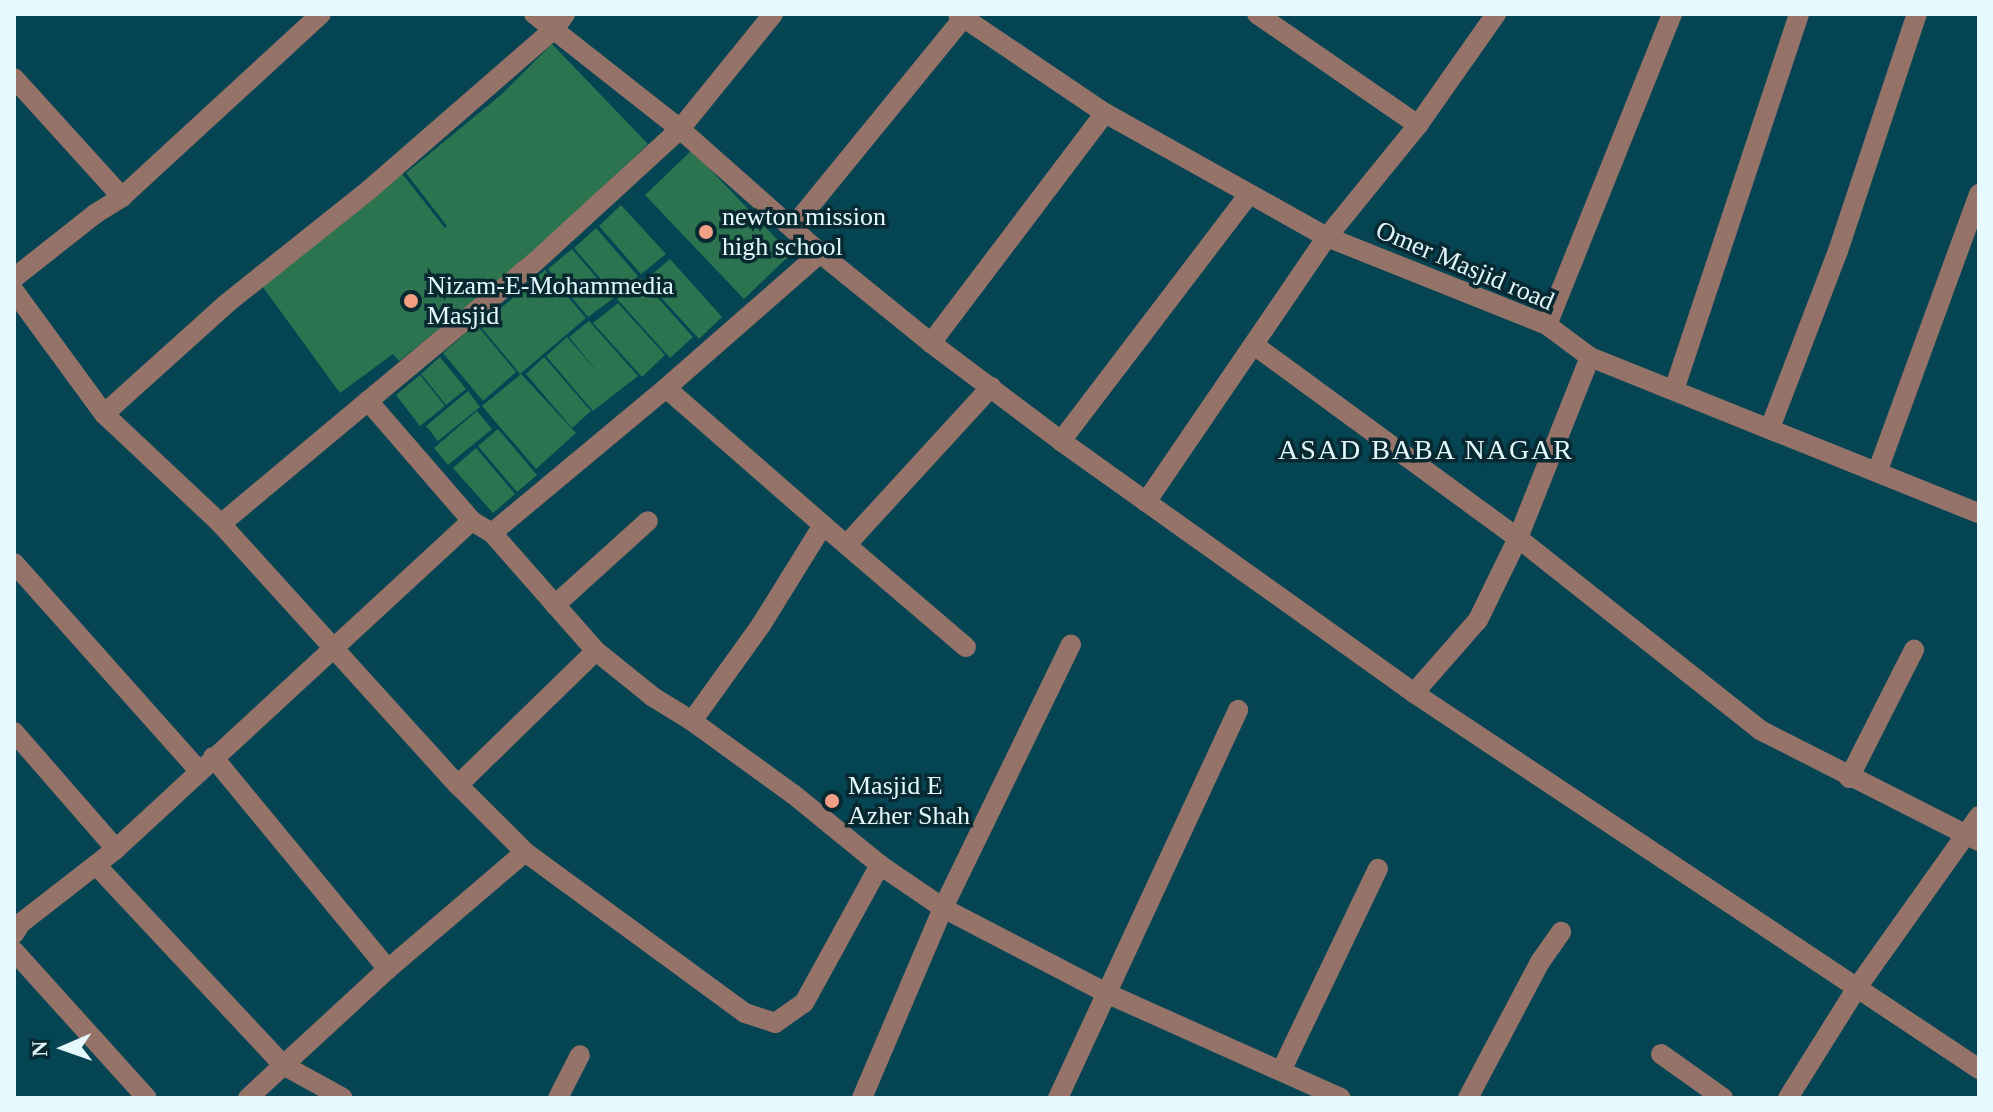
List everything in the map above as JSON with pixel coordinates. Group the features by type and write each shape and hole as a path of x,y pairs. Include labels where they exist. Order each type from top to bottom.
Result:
{"street":[{"path":"14,278 95,214 122,197 321,14"},
{"path":"534,14 560,21 820,253 931,343 1061,441 1414,693 1979,1069"},
{"path":"221,524 535,262 680,129 773,14"},
{"path":"1257,14 1418,125"},
{"path":"1146,502 1327,237 1418,125 1496,14"},
{"path":"1547,325 1672,14"},
{"path":"1674,390 1799,14"},
{"path":"1770,428 1838,251 1917,14"},
{"path":"792,228 960,16"},
{"name":"Omer Masjid road","path":"960,16 1105,113 1327,237 1547,325 1590,357 1979,513"},
{"path":"104,414 226,304 370,189 560,21"},
{"path":"14,78 122,197"},
{"path":"931,343 1105,113"},
{"path":"1061,441 1249,194"},
{"path":"1878,470 1979,194"},
{"path":"492,533 666,388 820,253"},
{"path":"14,291 104,414 221,524 458,785 525,852 745,1013 775,1023 804,1003 880,865"},
{"path":"1254,345 1518,538 1760,730 1849,778 1976,830 1856,989 1788,1098"},
{"path":"1414,693 1478,620 1518,538 1590,357"},
{"path":"848,543 991,387"},
{"path":"666,388 966,647"},
{"path":"368,401 472,521 492,533 596,651 653,697 692,721 793,794 880,865 943,908 1106,993 1282,1069 1341,1098"},
{"path":"16,924 116,849 472,521"},
{"path":"555,605 648,521"},
{"path":"692,721 761,625 823,525"},
{"path":"14,563 206,764 388,969"},
{"path":"862,1098 943,908 1071,644"},
{"path":"1849,778 1914,650"},
{"path":"458,785 596,651"},
{"path":"1058,1098 1238,710"},
{"path":"14,732 116,849"},
{"path":"248,1098 388,969 525,852"},
{"path":"96,865 283,1065 343,1098"},
{"path":"1282,1069 1378,869"},
{"path":"1468,1098 1540,962 1561,932"},
{"path":"14,951 147,1098"},
{"path":"1661,1054 1723,1098"},
{"path":"558,1098 580,1055"}],"building":[{"path":"552,44 648,144 539,247 471,304 399,361 393,354 340,393 260,283 400,171 445,228 447,226 406,173 502,94"},
{"path":"692,150 791,254 744,299 645,195"},
{"path":"621,205 666,254 641,274 599,226"},
{"path":"596,228 638,276 616,297 574,248"},
{"path":"572,249 614,298 588,317 548,269"},
{"path":"670,259 722,317 699,339 645,280"},
{"path":"545,270 586,318 520,374 480,326"},
{"path":"640,278 693,337 670,358 617,299"},
{"path":"618,303 665,355 642,377 593,323"},
{"path":"589,321 638,376 593,411 546,356 567,337 599,374 569,337"},
{"path":"476,324 516,372 483,401 443,353"},
{"path":"440,357 466,389 446,405 421,374"},
{"path":"544,357 591,411 572,428 526,374"},
{"path":"521,374 576,433 536,469 482,406"},
{"path":"420,375 445,406 420,426 396,395"},
{"path":"468,391 480,407 438,441 426,426"},
{"path":"477,411 492,429 448,465 434,448"},
{"path":"498,429 537,475 517,492 478,446"},
{"path":"476,448 515,494 493,513 453,468"}],"place":[{"name":"newton mission high school","path":"706,232"},
{"name":"Nizam-E-Mohammedia Masjid","path":"411,301"},
{"name":"Masjid E Azher Shah","path":"832,801"}],"district":[{"name":"ASAD BABA NAGAR","path":"1426,450"}]}
